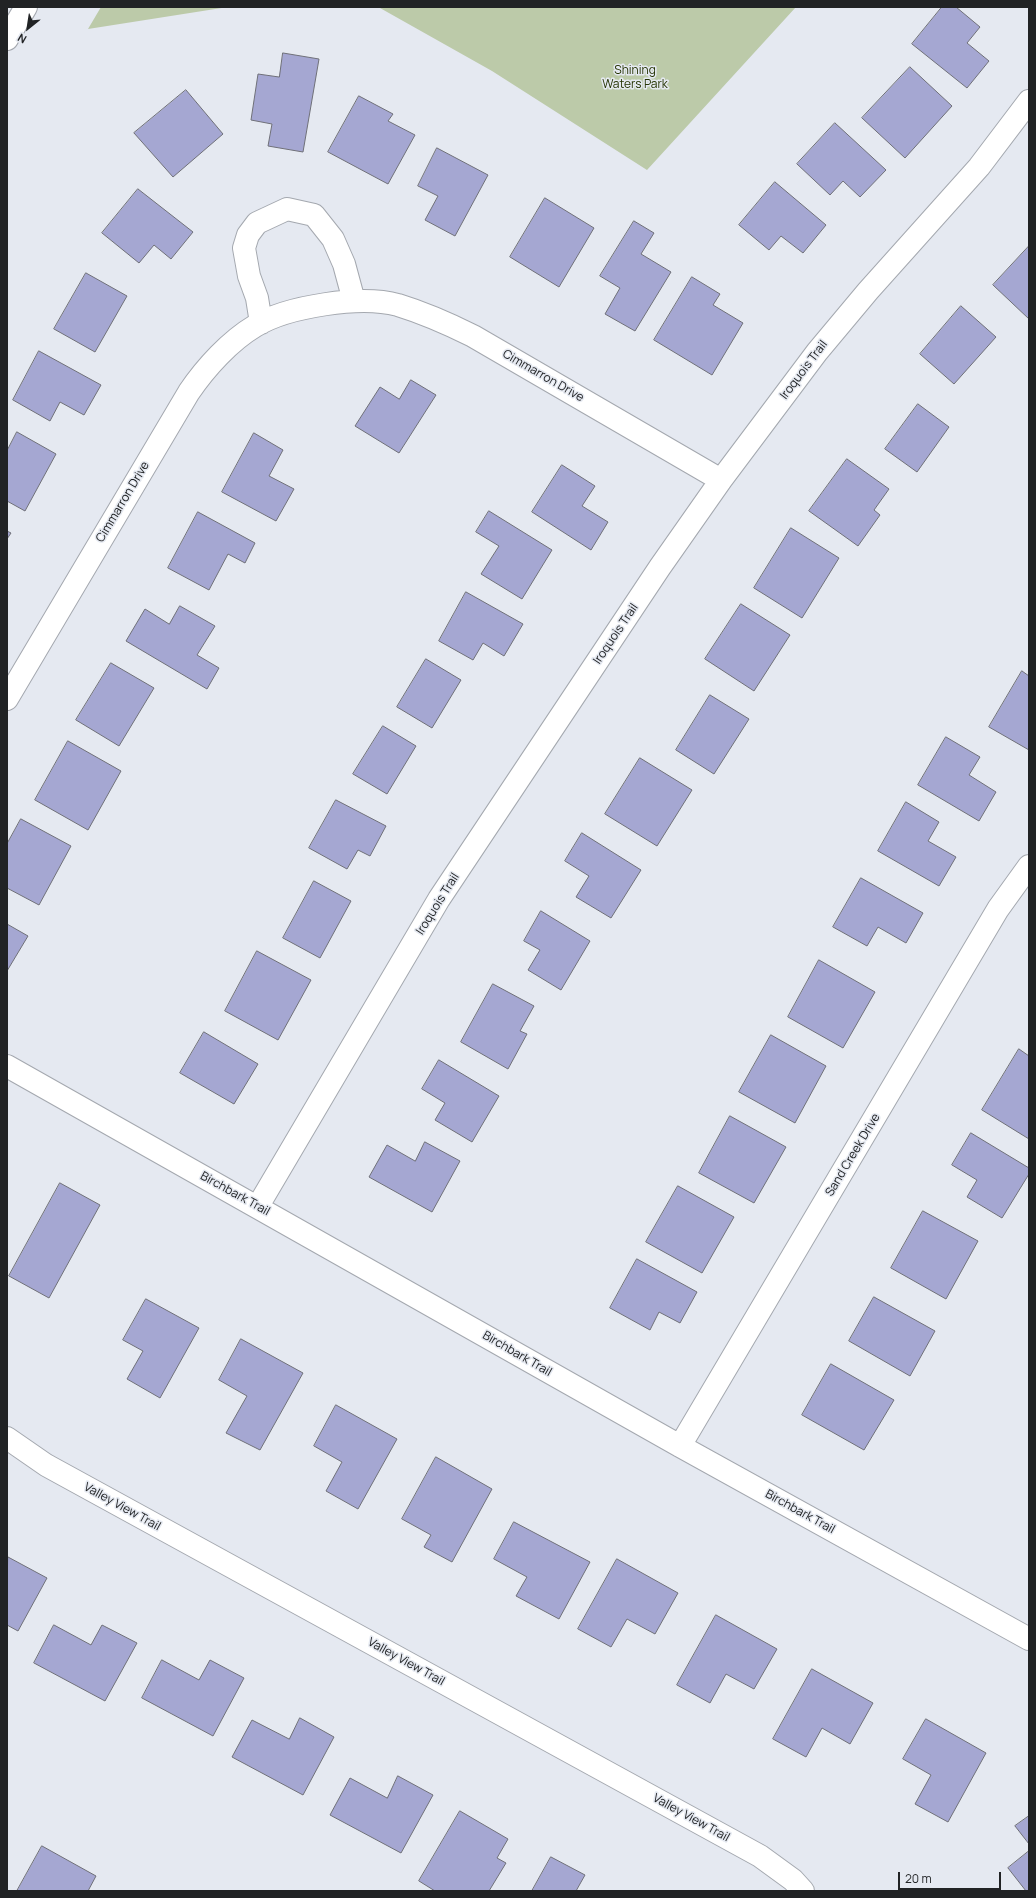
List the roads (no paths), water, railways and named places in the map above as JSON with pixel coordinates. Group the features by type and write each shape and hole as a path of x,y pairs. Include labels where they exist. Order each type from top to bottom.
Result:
{"street":[{"path":"7,39 26,7"},
{"name":"Iroquois Trail","path":"258,1206 439,900 660,567 721,480 817,352 868,291 979,167 1029,100"},
{"path":"261,323 257,298 249,276 244,248 248,235 257,223 287,209 314,215 333,239 344,264 354,301"},
{"name":"Cimmarron Drive","path":"7,699 189,392 200,376 234,342 261,323 306,307 354,301 396,305 439,319 474,336 721,480"},
{"name":"Sand Creek Drive","path":"680,1446 998,909 1029,866"},
{"name":"Birchbark Trail","path":"10,1075 258,1206 680,1446 1029,1638"},
{"name":"Valley View Trail","path":"7,1438 46,1465 760,1856 793,1880 803,1891"}],"park label":[{"name":"Shining Waters Park","path":"635,78"}]}
